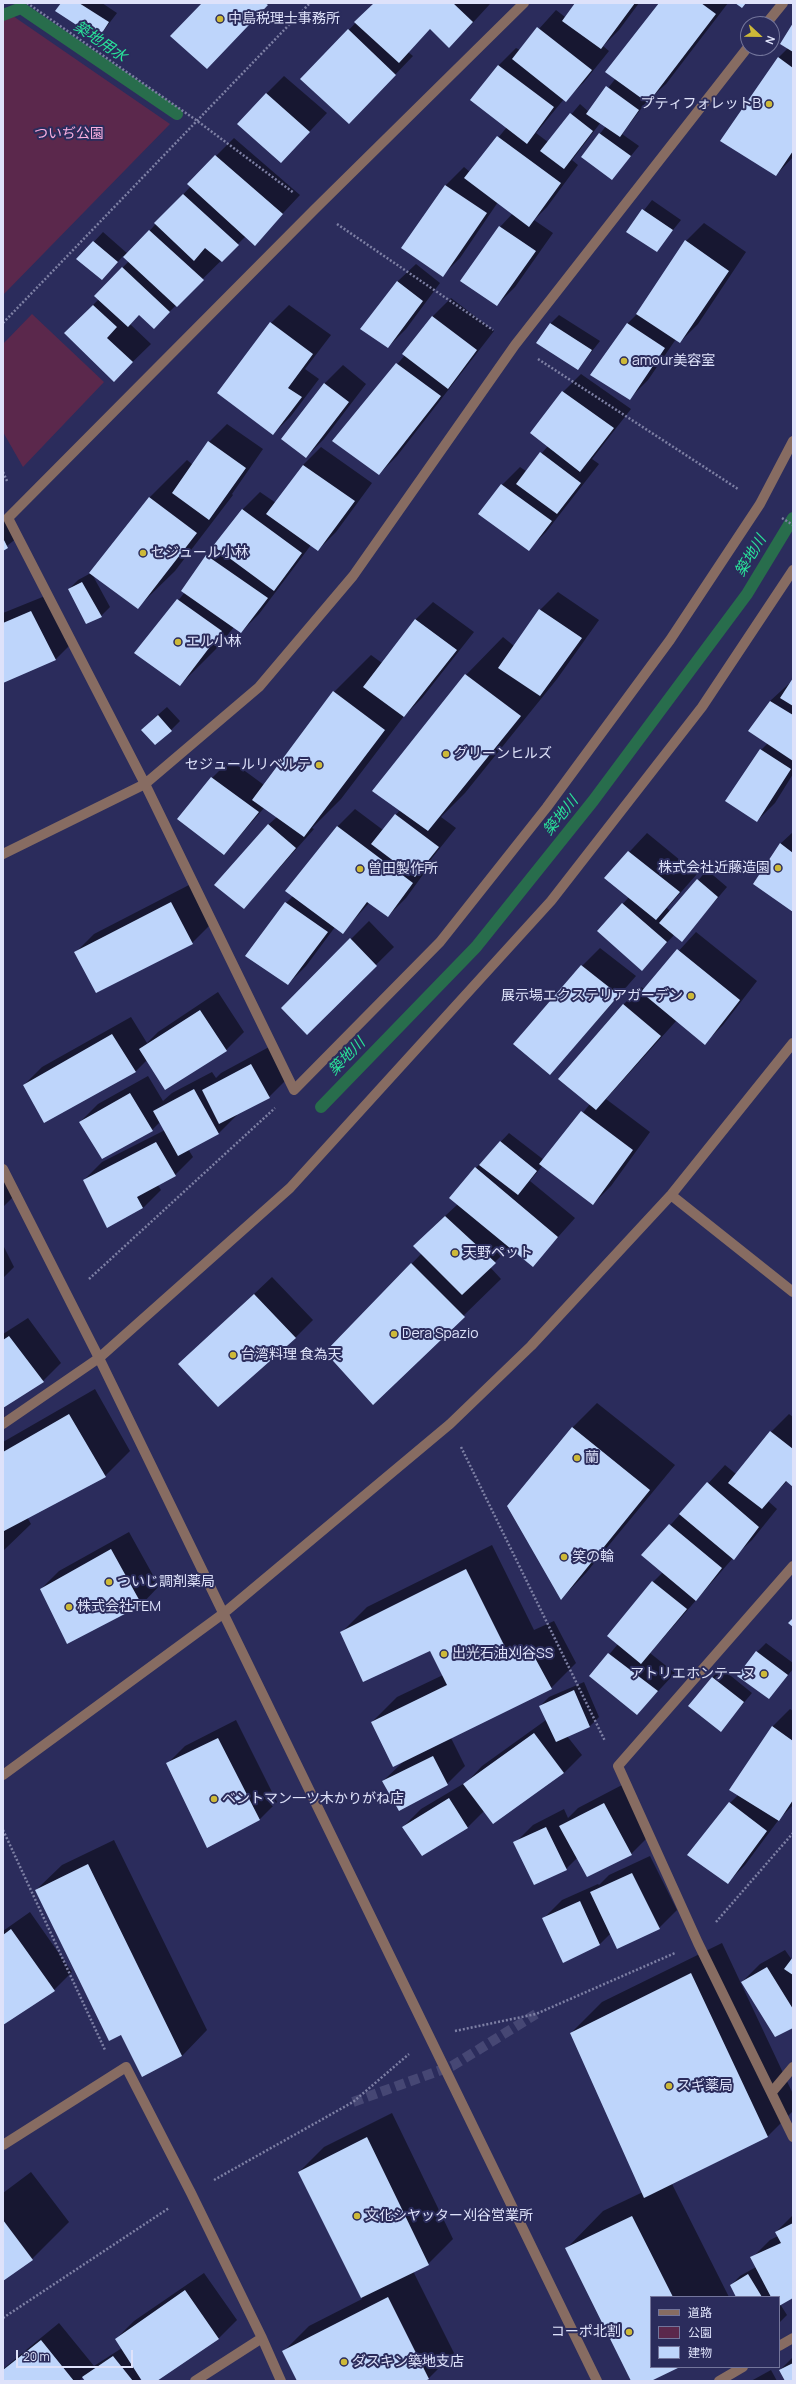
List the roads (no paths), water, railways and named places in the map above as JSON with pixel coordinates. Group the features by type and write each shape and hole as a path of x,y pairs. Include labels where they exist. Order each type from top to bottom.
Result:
{"street":[{"path":"524,3 315,209 8,518 145,784 294,1090 440,942 547,807 670,640 760,504 793,441"},
{"path":"772,16 783,3"},
{"path":"3,854 145,784 259,688 353,576 515,345 742,56"},
{"path":"3,1424 99,1358 290,1188 551,902 702,707 793,570"},
{"path":"3,1775 224,1614 450,1424 531,1346 671,1194 793,1043"},
{"path":"3,1169 99,1358 597,2381"},
{"path":"671,1194 793,1292"},
{"path":"793,1566 618,1766 698,1943 793,2137"},
{"path":"3,2145 126,2067 191,2193 262,2338 281,2381"},
{"path":"772,2092 793,2067"},
{"path":"195,2381 262,2338"},
{"path":"780,2345 793,2338"},
{"path":"719,2381 741,2368"}],"waterway":[{"name":"築地用水","path":"3,15 21,8 177,114"},
{"name":"築地川","path":"321,1107 476,947 593,801 747,594 793,518"}],"tunnel":[{"path":"353,2102 452,2066 536,2014"}],"place":[{"name":"中島税理士事務所","path":"220,19"},
{"name":"プティフォレットB","path":"769,104"},
{"name":"amour美容室","path":"624,361"},
{"name":"セジュール小林","path":"143,553"},
{"name":"エル小林","path":"178,642"},
{"name":"グリーンヒルズ","path":"446,754"},
{"name":"セジュールリベルテ","path":"319,765"},
{"name":"株式会社近藤造園","path":"778,868"},
{"name":"曽田製作所","path":"360,869"},
{"name":"展示場エクステリアガーデン","path":"691,996"},
{"name":"天野ペット","path":"455,1253"},
{"name":"Dera Spazio","path":"394,1334"},
{"name":"台湾料理 食為天","path":"233,1355"},
{"name":"蘭","path":"577,1458"},
{"name":"笑の輪","path":"564,1557"},
{"name":"ついじ調剤薬局","path":"109,1582"},
{"name":"株式会社TEM","path":"69,1607"},
{"name":"出光石油刈谷SS","path":"444,1654"},
{"name":"アトリエホンテーヌ","path":"764,1674"},
{"name":"ベントマン一ツ木かりがね店","path":"214,1799"},
{"name":"スギ薬局","path":"669,2086"},
{"name":"文化シヤッター刈谷営業所","path":"357,2216"},
{"name":"コーポ北割","path":"629,2332"},
{"name":"ダスキン築地支店","path":"344,2362"}],"park label":[{"name":"ついぢ公園","path":"69,134"}]}
